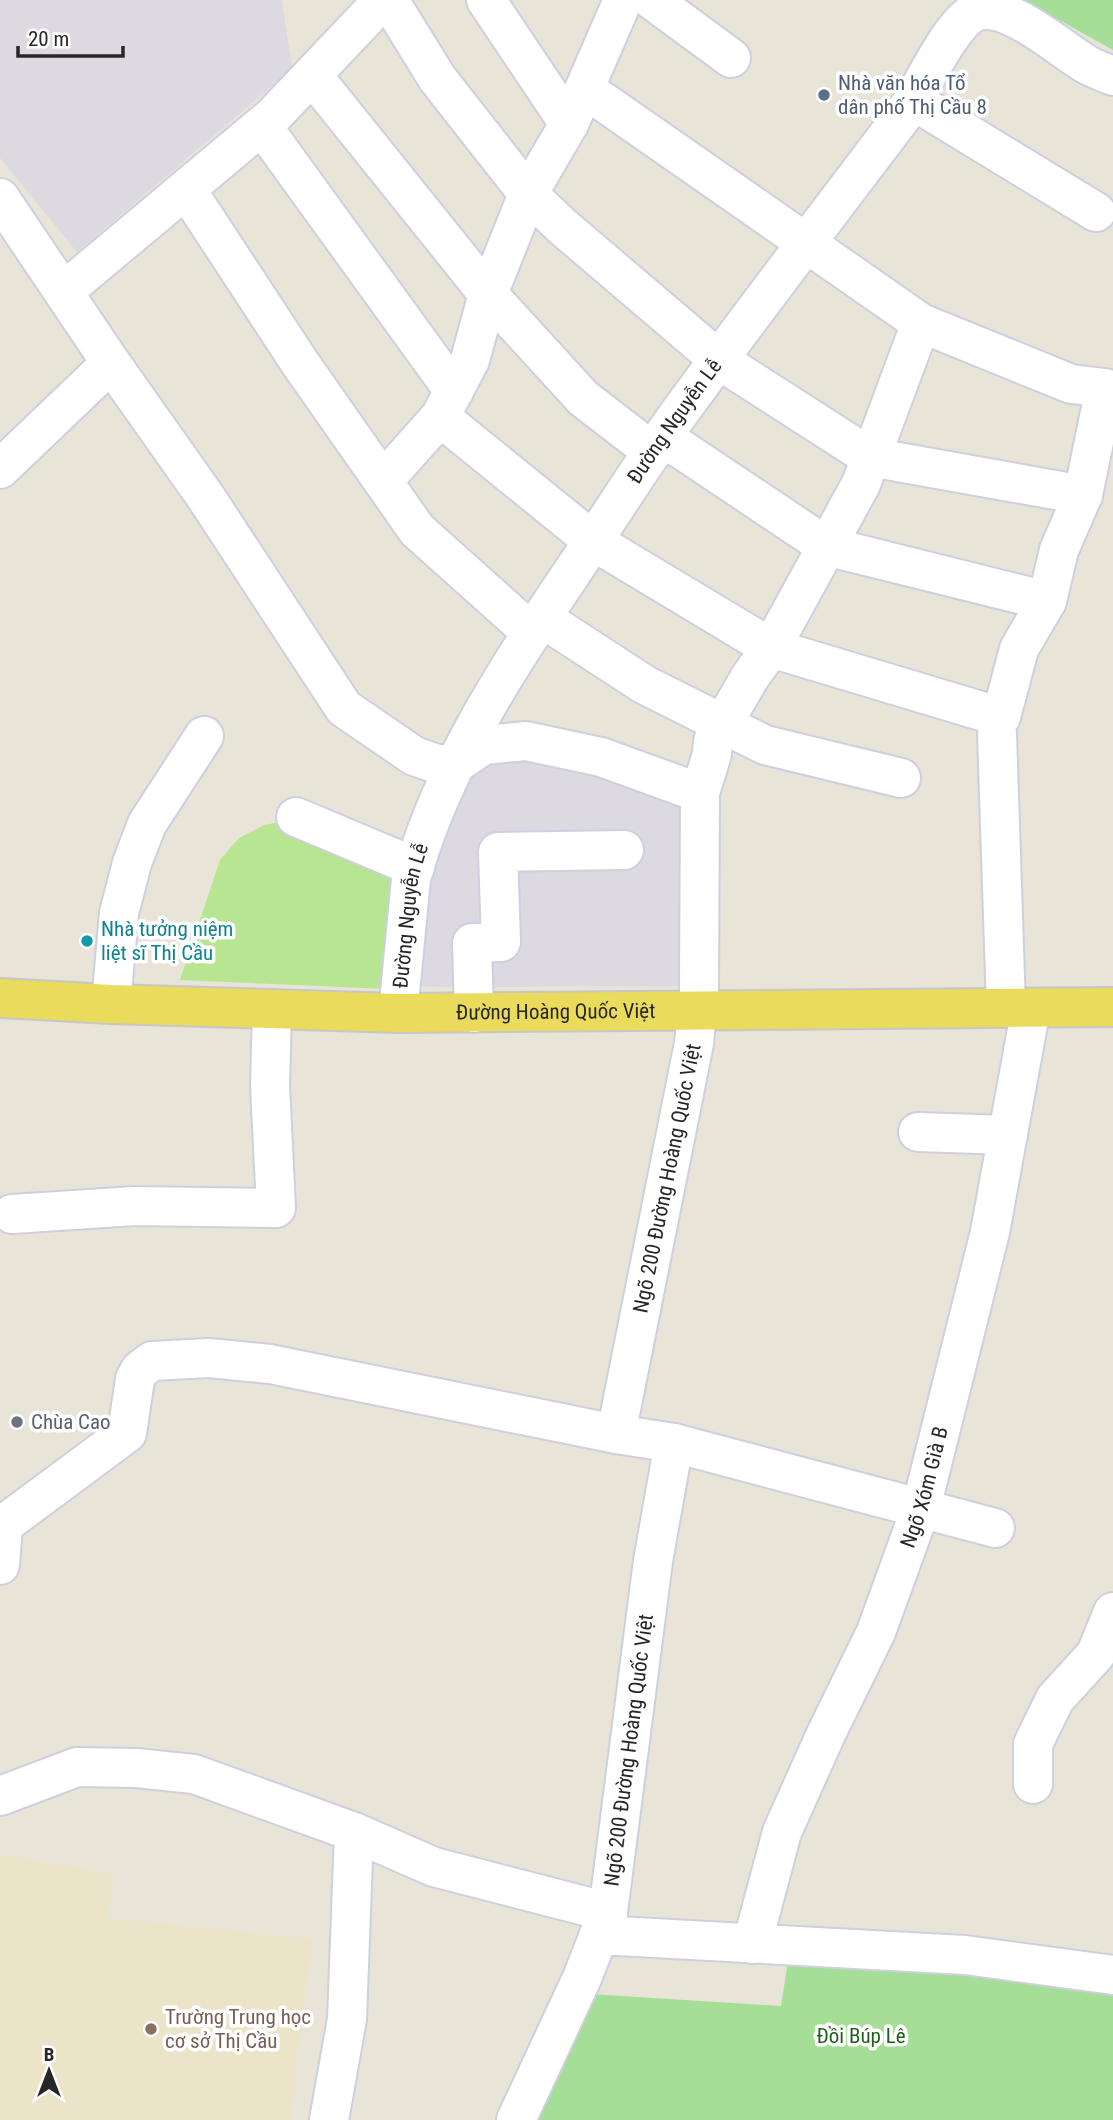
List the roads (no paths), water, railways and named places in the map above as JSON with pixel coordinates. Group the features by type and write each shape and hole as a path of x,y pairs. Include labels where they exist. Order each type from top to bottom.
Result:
{"main road":[{"name":"Đường Hoàng Quốc Việt","path":"0,998 398,1013 1113,1007"}],"street":[{"path":"64,291 262,126 383,0"},
{"path":"389,0 437,78 528,194 719,360 870,457 1083,495"},
{"path":"486,0 569,124"},
{"path":"383,481 447,404 470,360 488,293 528,194 569,124 623,0"},
{"path":"652,0 732,58"},
{"name":"Đường Nguyễn Lễ","path":"398,1013 408,898 415,867 454,764 537,625 658,444 914,101 956,27 972,13 984,9 1010,15 1086,64 1113,76"},
{"path":"312,75 488,293 583,398 826,546 1046,601"},
{"path":"262,126 447,404 593,541 771,648 1001,717 1019,649 1046,601 1059,550 1083,495 1105,388 1070,384 921,323 585,89"},
{"path":"914,101 1096,212"},
{"path":"186,189 300,363 417,530 537,625 645,685 765,745 901,778"},
{"path":"0,198 205,496 344,708 414,756 437,764 454,764 484,745 526,741 601,757 700,793"},
{"name":"Ngõ 200 Đường Hoàng Quốc Việt","path":"616,1434 694,1043 697,1012 700,793 712,754 713,741 750,677 771,648 861,484 921,323"},
{"path":"0,469 111,363"},
{"name":"Ngõ Xóm Già B","path":"752,1944 782,1832 876,1632 921,1508 987,1243 1008,1135 1018,1008 997,734"},
{"path":"111,1004 119,913 132,863 146,824 204,736"},
{"path":"296,817 415,867"},
{"path":"474,1013 472,943 501,942 498,852 624,850"},
{"path":"12,1214 135,1206 276,1208 270,1086 272,1010"},
{"path":"918,1132 1008,1135"},
{"path":"0,1565 3,1525 127,1433 135,1379 140,1370 152,1361 209,1359 270,1364 616,1434 674,1443 995,1528"},
{"name":"Ngõ 200 Đường Hoàng Quốc Việt","path":"0,1796 77,1767 136,1768 194,1774 354,1832 434,1867 604,1923 653,1561 674,1443"},
{"path":"1033,1784 1033,1744 1055,1699 1096,1654 1113,1612"},
{"path":"329,2120 347,2019 354,1832"},
{"path":"516,2120 582,1978 604,1923 752,1944 965,1955 1113,1975"}],"place":[{"name":"Nhà văn hóa Tổ dân phố Thị Cầu 8","path":"824,95"},
{"name":"Nhà tưởng niệm liệt sĩ Thị Cầu","path":"87,941"},
{"name":"Chùa Cao","path":"17,1422"},
{"name":"Trường Trung học cơ sở Thị Cầu","path":"151,2029"}],"park label":[{"name":"Đồi Búp Lê","path":"861,2036"}]}
